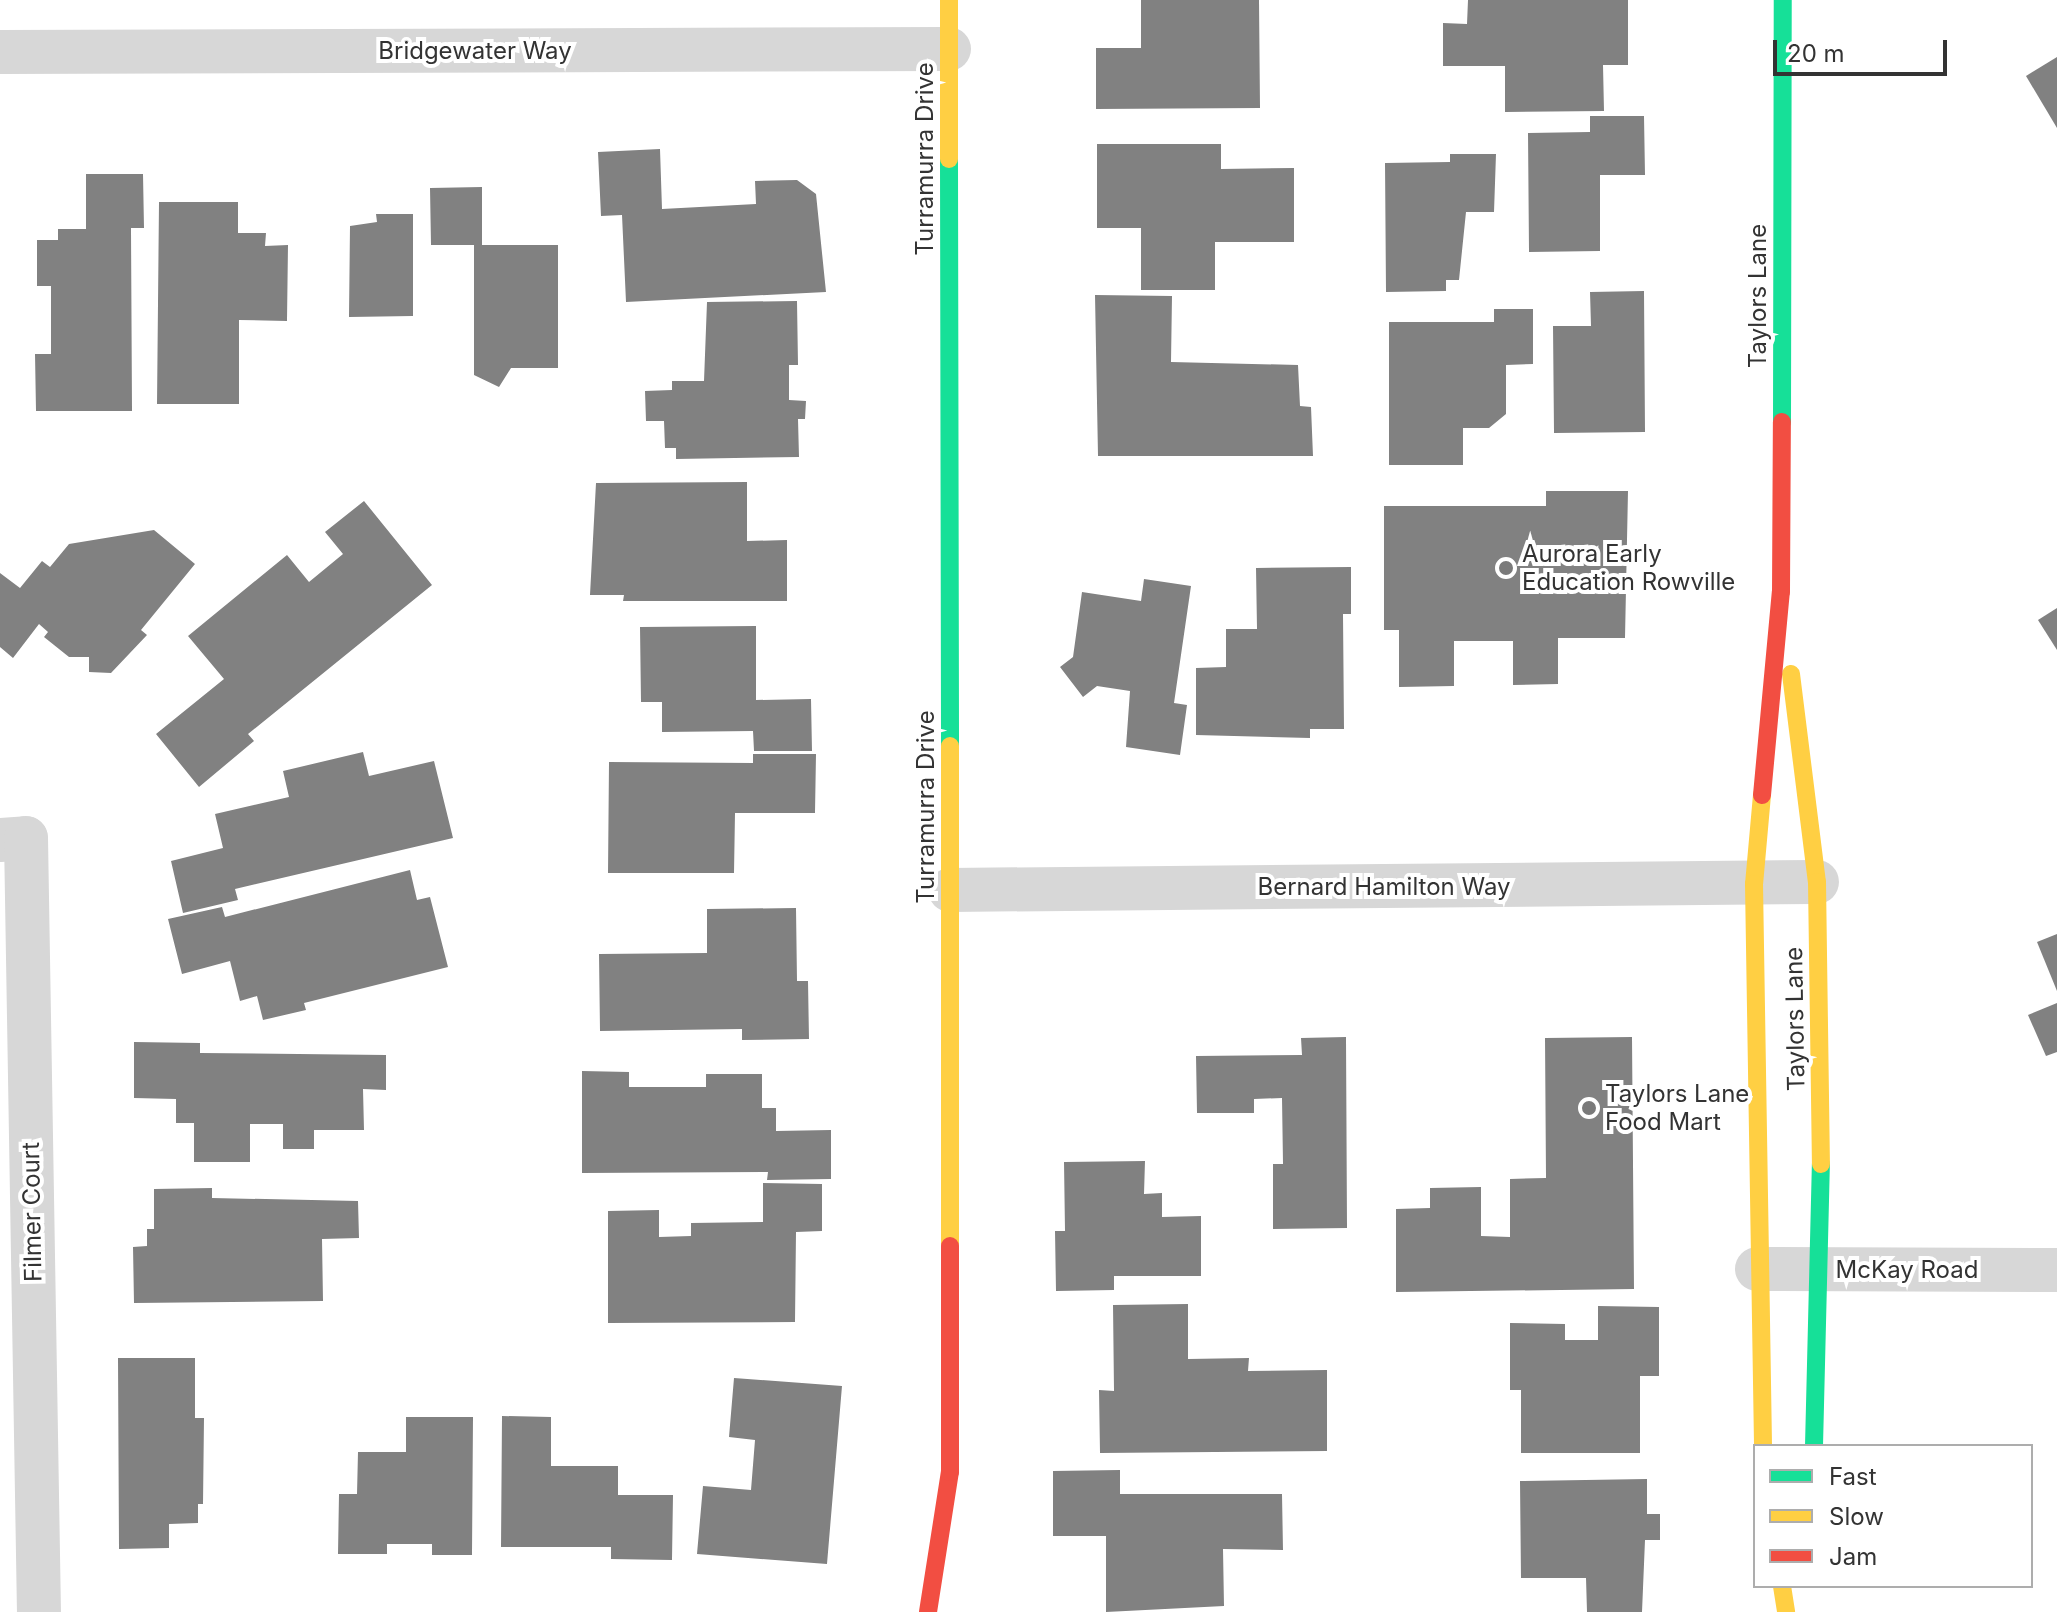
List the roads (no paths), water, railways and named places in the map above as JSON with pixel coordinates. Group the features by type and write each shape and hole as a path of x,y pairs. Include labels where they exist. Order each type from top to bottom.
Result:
{"main road":[{"name":"Turramurra Drive","path":"928,1612 950,1472 949,0"},
{"name":"Taylors Lane","path":"1763,1444 1757,1269 1754,884 1781,592 1783,0"},
{"name":"Taylors Lane","path":"1781,592 1817,882 1823,1270 1814,1444"},
{"path":"1782,1588 1786,1612"},
{"path":"1793,1612 1796,1588"}],"street":[{"name":"Bridgewater Way","path":"0,52 949,49"},
{"name":"Filmer Court","path":"0,840 26,838 39,1612"},
{"name":"Bernard Hamilton Way","path":"950,890 1817,882"},
{"name":"McKay Road","path":"1757,1269 2057,1270"}],"place":[{"name":"Aurora Early Education Rowville","path":"1506,568"},
{"name":"Taylors Lane Food Mart","path":"1589,1108"}]}
